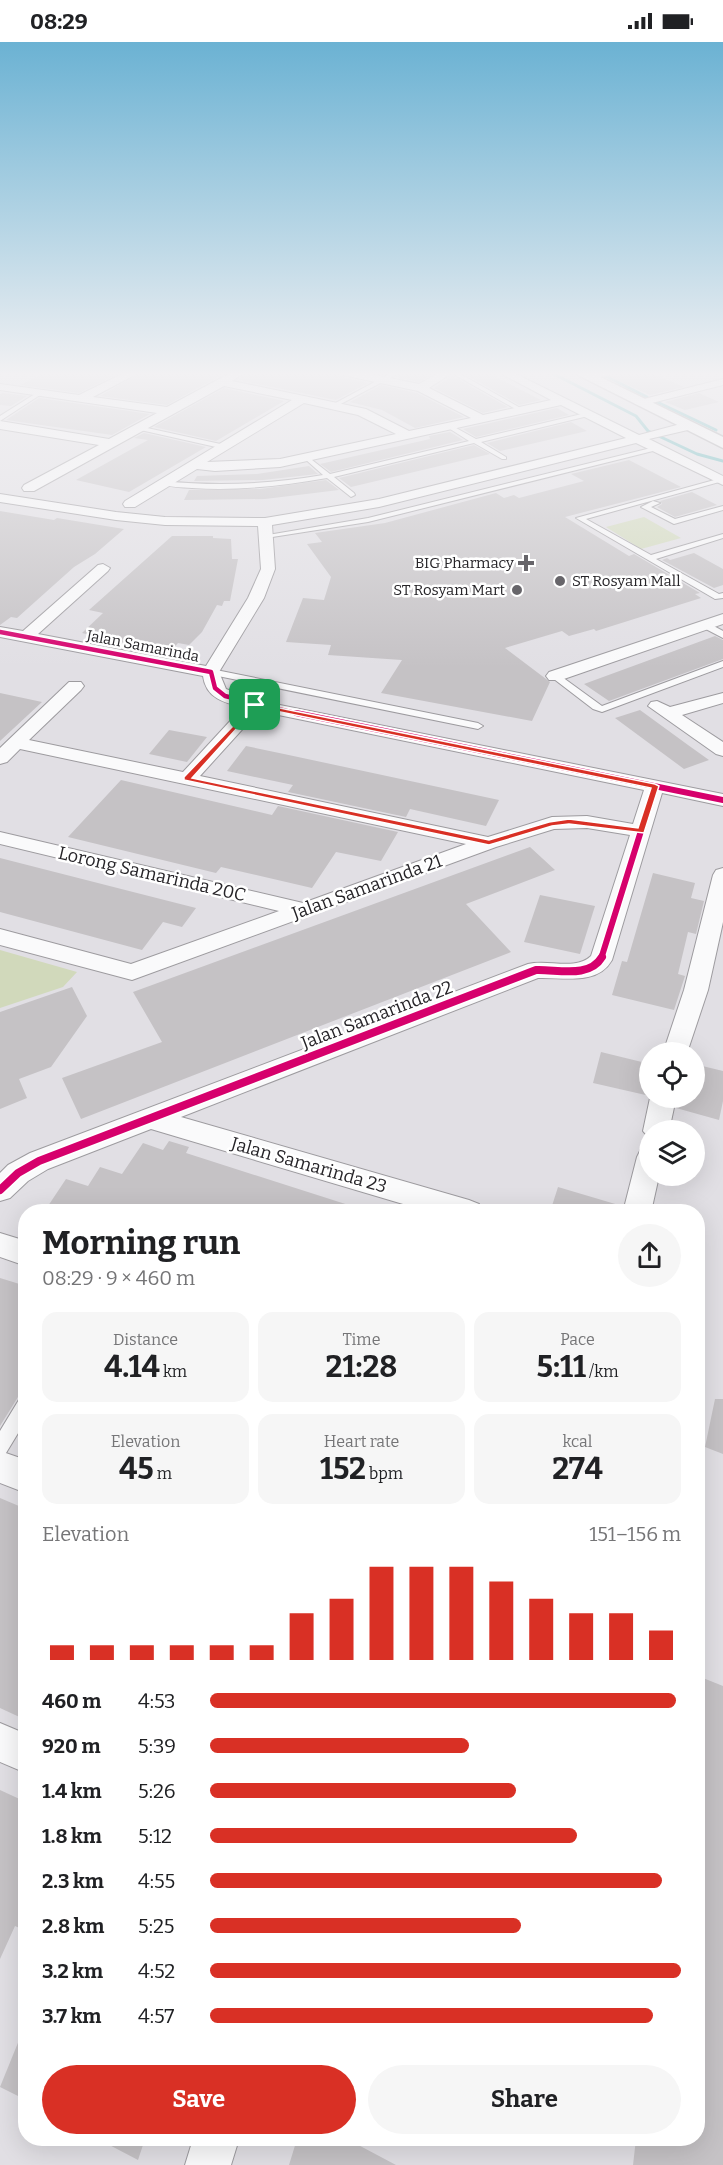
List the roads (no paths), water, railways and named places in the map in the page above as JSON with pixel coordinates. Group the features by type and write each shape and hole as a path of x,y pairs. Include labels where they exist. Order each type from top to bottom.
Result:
{"street":[{"path":"51,491 24,487 58,470"},
{"path":"130,504 186,470"},
{"path":"395,485 455,470"},
{"path":"0,498 116,516 266,529 511,470"},
{"path":"700,470 722,481"},
{"path":"108,501 180,509 241,510 292,507 373,490"},
{"path":"211,672 256,598 268,569 266,529"},
{"path":"26,637 103,568"},
{"path":"555,676 723,619"},
{"name":"Jalan Samarinda","path":"0,632 211,672 211,684 217,693 255,705 723,800"},
{"path":"0,758 75,686"},
{"path":"723,698 662,709 723,750"},
{"path":"187,779 255,705"},
{"path":"16,743 489,843"},
{"name":"Jalan Samarinda 22","path":"0,1190 18,1173 39,1161 536,970 582,971 596,966 601,960 655,786"},
{"name":"Jalan Samarinda 21","path":"0,937 132,972 489,843 552,824 569,821 641,831"},
{"name":"Lorong Samarinda 20C","path":"0,838 304,910"},
{"path":"679,1042 696,990 723,875"},
{"name":"Jalan Samarinda 23","path":"149,1118 414,1204"},
{"path":"639,1204 643,1186"},
{"path":"0,1245 18,1251"},
{"path":"0,1467 18,1474"},
{"path":"0,1742 18,1750"},
{"path":"208,2165 214,2146"}],"lane":[{"path":"321,470 351,495"},
{"path":"164,483 198,488 235,488 328,476 354,470"},
{"path":"266,529 368,520 567,470"},
{"path":"722,481 645,507 674,522 723,508"},
{"path":"697,489 580,518 718,597 723,595"},
{"path":"669,528 723,513"},
{"path":"650,558 723,536"},
{"path":"705,625 723,635"},
{"path":"555,676 596,707 602,709 723,664"},
{"path":"211,672 478,726"},
{"path":"0,1447 18,1417"}],"place":[{"name":"BIG Pharmacy","path":"526,563"},
{"name":"ST Rosyam Mall","path":"560,581"},
{"name":"ST Rosyam Mart","path":"517,590"}]}
